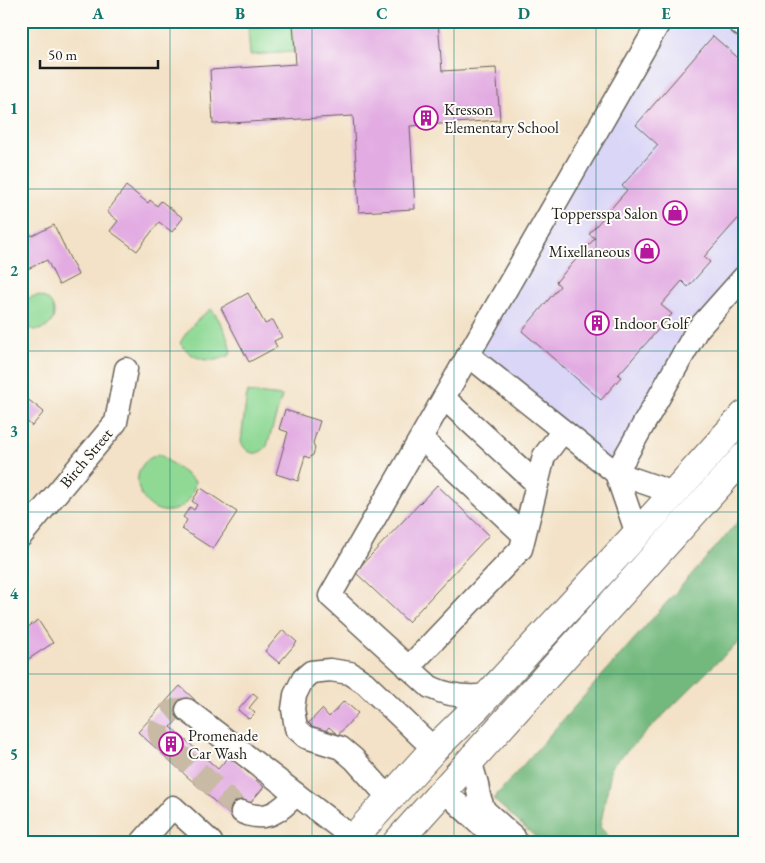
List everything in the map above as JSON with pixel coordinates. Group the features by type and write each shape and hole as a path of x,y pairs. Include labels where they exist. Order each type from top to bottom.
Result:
{"highway":[{"path":"352,840 434,749 482,701 637,534 744,415"},
{"path":"397,842 744,457"},
{"path":"443,790 440,772 444,763 474,728 482,701"}],"street":[{"path":"482,701 451,695 430,688 330,596 660,21"},
{"path":"737,21 744,27"},
{"path":"637,534 616,473 698,330 744,278"},
{"path":"468,355 616,473 674,493"},
{"name":"Birch Street","path":"21,536 116,422 126,369"},
{"path":"444,398 537,484"},
{"path":"408,668 521,548 544,456 563,431"},
{"path":"421,438 524,535"},
{"path":"389,798 354,759 341,748 306,737 296,728 293,709 295,695 303,679 311,672 330,670 350,674 365,682 434,749"},
{"path":"187,710 352,840"},
{"path":"470,760 484,810 514,837 516,842"},
{"path":"443,790 500,842"},
{"path":"242,812 257,816 273,814 284,807 296,794"},
{"path":"142,842 173,807 205,840"}],"shaded area":[{"path":"660,21 737,21 744,27 744,277 616,473 468,355"}],"green space":[{"path":"292,25 294,52 250,55 248,28"},
{"path":"37,296 49,301 54,313 49,325 37,330 25,325 20,313 25,301"},
{"path":"211,309 224,330 231,354 217,360 196,357 190,354 180,343 194,324"},
{"path":"247,392 282,396 267,446 264,450 256,453 246,450 241,442"},
{"path":"159,454 195,481 189,500 184,505 171,511 159,510 149,504 142,495 138,484 139,472 146,462"},
{"path":"744,515 744,638 718,661 612,766 600,827 614,842 541,842 493,799"}],"building":[{"name":"Kresson Elementary School","path":"336,21 438,21 442,71 496,68 500,120 410,126 415,209 359,212 353,116 213,124 210,70 296,64 293,24"},
{"path":"713,36 744,63 744,212 704,257 710,262 688,287 682,281 661,305 672,314 618,375 621,377 601,400 522,331 560,286 556,282 595,238 589,234 627,190 622,186 658,145 636,125"},
{"path":"126,186 148,203 150,200 157,206 161,201 183,218 172,232 159,222 137,251 110,231 118,221 107,212"},
{"path":"54,225 78,275 59,285 47,260 21,272 21,230 24,228 28,230 32,236"},
{"path":"248,293 265,324 273,320 282,337 274,341 277,347 249,362 221,308"},
{"path":"21,394 44,412 32,426 25,420 21,425"},
{"path":"285,410 320,421 313,443 315,448 313,455 309,458 305,456 298,481 276,474 288,432 279,429"},
{"path":"437,485 489,535 408,622 355,572"},
{"path":"201,488 237,512 213,549 182,529 187,520 183,517 190,507 194,510 197,505 192,501"},
{"path":"38,620 53,643 21,664 21,632"},
{"path":"283,630 297,642 279,663 265,651"},
{"name":"Promenade Car Wash","path":"180,686 195,700 171,727 218,769 229,756 264,787 235,820 138,732"},
{"path":"253,693 258,697 249,708 255,713 249,719 238,710"},
{"path":"344,701 358,713 338,735 329,727 319,738 306,726 322,709 329,717"}],"tunnel":[{"path":"187,710 175,710 165,716 159,726 161,738 242,812"}],"place":[{"name":"Kresson Elementary School","path":"426,118"},
{"name":"Toppersspa Salon","path":"675,213"},
{"name":"Mixellaneous","path":"647,251"},
{"name":"Indoor Golf","path":"597,323"},
{"name":"Promenade Car Wash","path":"171,744"}]}
